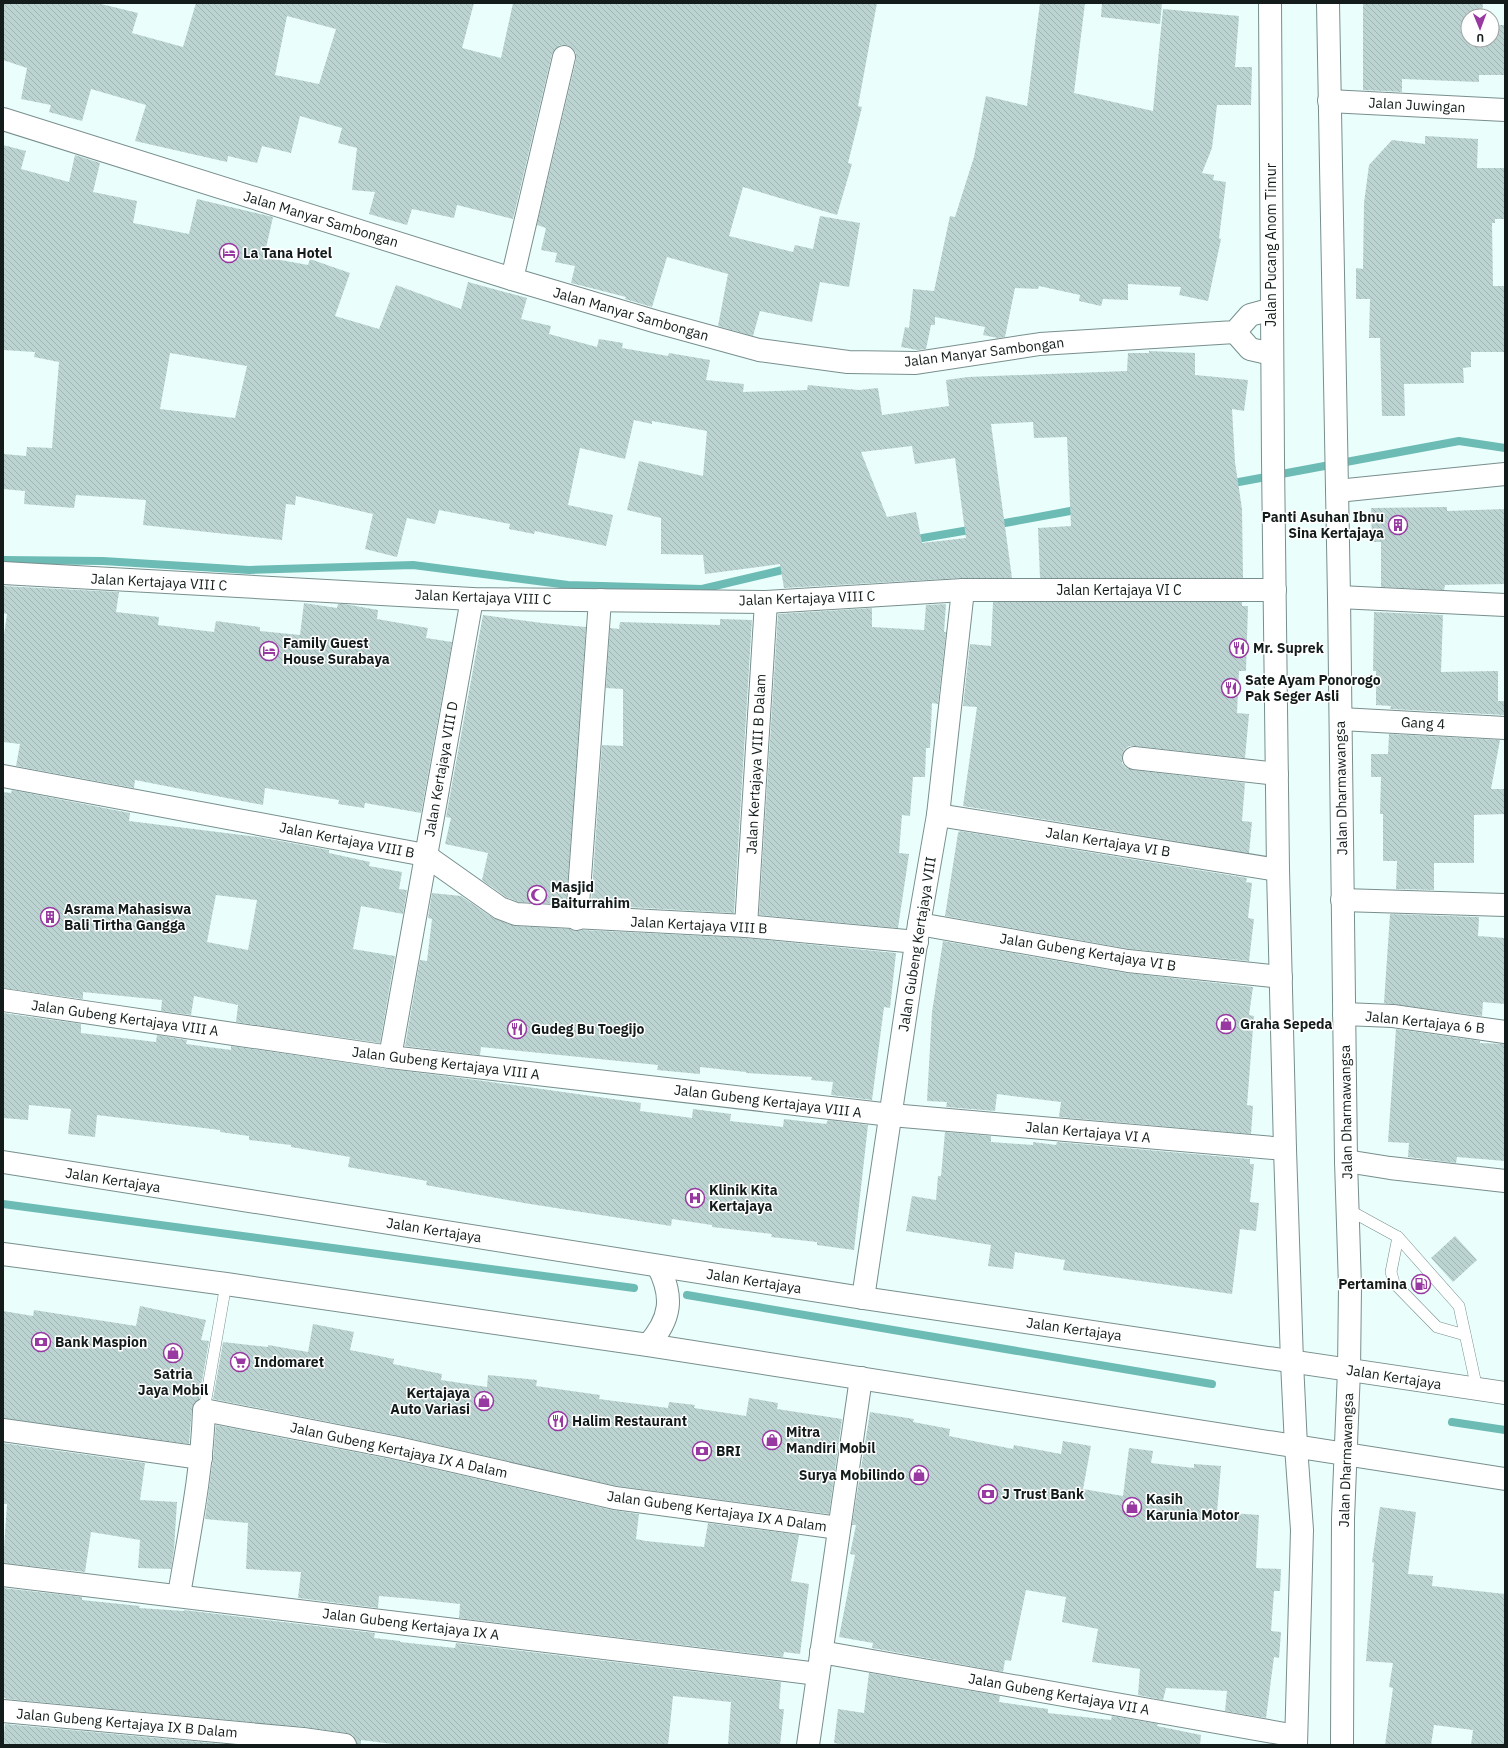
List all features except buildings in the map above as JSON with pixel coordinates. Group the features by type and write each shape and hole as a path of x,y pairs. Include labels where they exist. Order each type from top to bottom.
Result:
{"street":[{"name":"Jalan Pucang Anom Timur","path":"1270,3 1275,590"},
{"path":"1328,3 1328,101 1337,485 1505,474"},
{"path":"512,279 564,57"},
{"name":"Jalan Juwingan","path":"1328,101 1505,110"},
{"name":"Jalan Manyar Sambongan","path":"3,119 512,279 657,322 759,350 848,362 916,363 1040,344 1235,332"},
{"path":"1272,309 1250,315 1235,332 1250,349 1272,354"},
{"name":"Jalan Dharmawangsa","path":"1337,485 1346,1161 1350,1287 1349,1370 1345,1455 1342,1745"},
{"name":"Jalan Kertajaya VIII C","path":"3,573 472,599 766,602 963,590"},
{"name":"Jalan Kertajaya VI C","path":"963,590 1275,590"},
{"name":"Jalan Gubeng Kertajaya VIII","path":"863,1298 918,933 938,815 963,590"},
{"path":"1275,590 1278,870 1285,1149 1292,1362 1302,1530 1296,1740"},
{"path":"1339,597 1505,605"},
{"name":"Jalan Kertajaya VIII D","path":"390,1057 472,599"},
{"path":"577,919 600,600"},
{"name":"Jalan Kertajaya VIII B Dalam","path":"746,926 766,602"},
{"name":"Gang 4","path":"1341,719 1505,728"},
{"path":"1134,758 1277,774"},
{"name":"Jalan Kertajaya VIII B","path":"3,776 426,855 508,912 577,919 918,933"},
{"name":"Jalan Kertajaya VI B","path":"938,815 1278,870"},
{"path":"1342,900 1505,905"},
{"name":"Jalan Gubeng Kertajaya VI B","path":"918,933 1128,961 1281,977"},
{"name":"Jalan Gubeng Kertajaya VIII A","path":"3,1000 390,1057 891,1115"},
{"name":"Jalan Kertajaya 6 B","path":"1344,1014 1393,1016 1505,1032"},
{"name":"Jalan Kertajaya VI A","path":"891,1115 1285,1149"},
{"path":"1346,1161 1390,1168 1505,1181"},
{"name":"Jalan Kertajaya","path":"3,1162 863,1298 1505,1394"},
{"path":"3,1254 226,1284 648,1345 1505,1479"},
{"path":"648,1345 658,1334 665,1321 668,1307 668,1293 665,1279 658,1266"},
{"path":"808,1745 861,1378"},
{"path":"179,1595 201,1458 204,1410"},
{"name":"Jalan Gubeng Kertajaya IX A Dalam","path":"204,1410 393,1447 615,1498 839,1528"},
{"path":"3,1430 201,1458"},
{"name":"Jalan Gubeng Kertajaya IX A","path":"3,1575 179,1595 818,1674"},
{"name":"Jalan Gubeng Kertajaya VII A","path":"821,1652 1296,1740"},
{"name":"Jalan Gubeng Kertajaya IX B Dalam","path":"3,1711 170,1736 303,1739 345,1745"}],"lane":[{"path":"1347,1209 1398,1237 1459,1306 1477,1389"},
{"path":"1398,1237 1391,1272 1394,1283 1437,1326 1465,1335"},
{"path":"204,1410 226,1284"}],"waterway":[{"path":"1228,484 1459,441 1505,448"},
{"path":"994,525 1081,509"},
{"path":"911,540 975,529"},
{"path":"3,560 103,561 249,570 413,565 568,585 702,589 791,568"},
{"path":"3,1204 634,1288"},
{"path":"687,1295 1212,1384"},
{"path":"1452,1422 1505,1430"}],"place":[{"name":"La Tana Hotel","path":"229,253"},
{"name":"Panti Asuhan Ibnu Sina Kertajaya","path":"1398,525"},
{"name":"Mr. Suprek","path":"1239,648"},
{"name":"Family Guest House Surabaya","path":"269,651"},
{"name":"Sate Ayam Ponorogo Pak Seger Asli","path":"1231,688"},
{"name":"Masjid Baiturrahim","path":"537,895"},
{"name":"Asrama Mahasiswa Bali Tirtha Gangga","path":"50,917"},
{"name":"Graha Sepeda","path":"1226,1024"},
{"name":"Gudeg Bu Toegijo","path":"517,1029"},
{"name":"Klinik Kita Kertajaya","path":"695,1198"},
{"name":"Pertamina","path":"1421,1284"},
{"name":"Bank Maspion","path":"41,1342"},
{"name":"Satria Jaya Mobil","path":"173,1353"},
{"name":"Indomaret","path":"240,1362"},
{"name":"Kertajaya Auto Variasi","path":"484,1401"},
{"name":"Halim Restaurant","path":"558,1421"},
{"name":"Mitra Mandiri Mobil","path":"772,1440"},
{"name":"BRI","path":"702,1451"},
{"name":"Surya Mobilindo","path":"919,1475"},
{"name":"J Trust Bank","path":"988,1494"},
{"name":"Kasih Karunia Motor","path":"1132,1507"}]}
